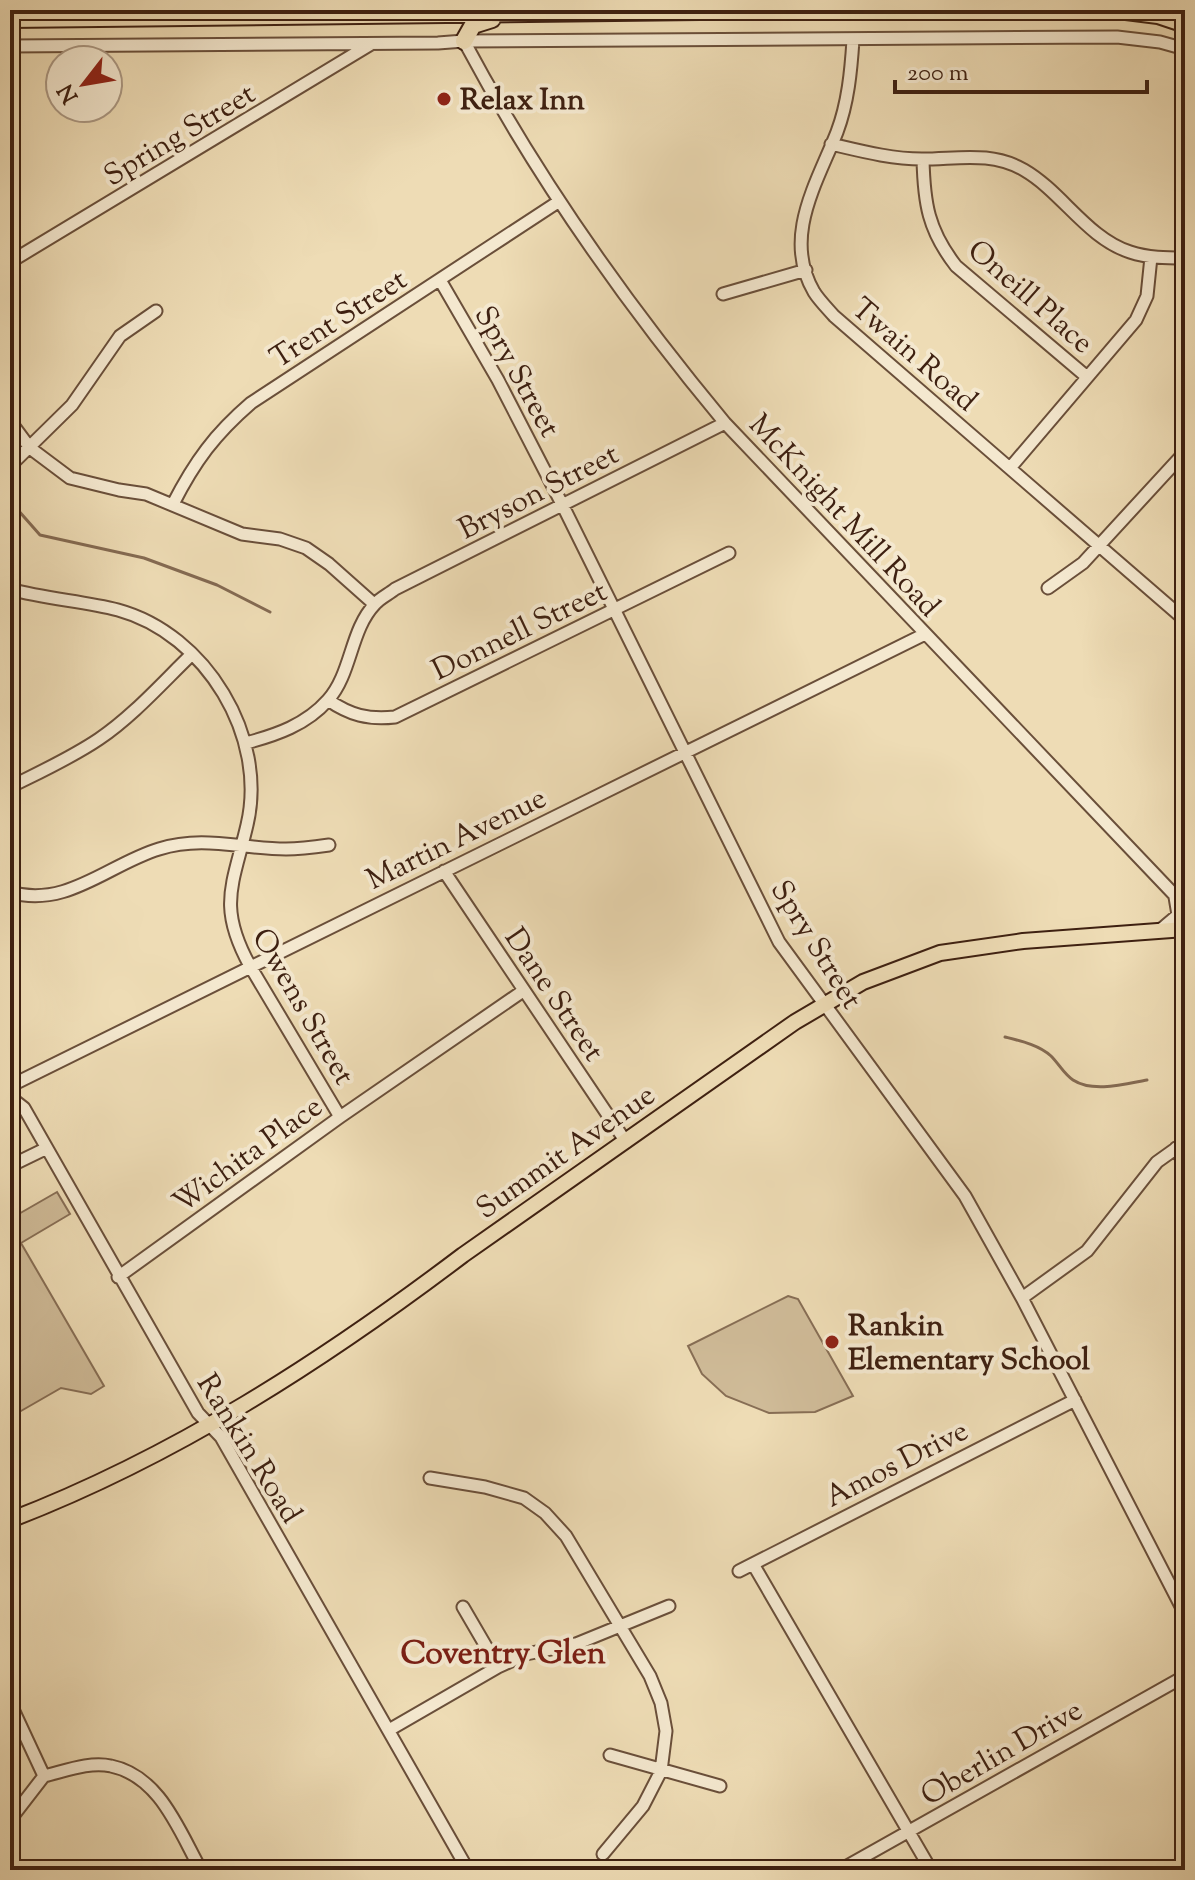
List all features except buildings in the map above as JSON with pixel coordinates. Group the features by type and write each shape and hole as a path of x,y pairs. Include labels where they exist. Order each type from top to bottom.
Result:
{"highway":[{"path":"10,19 786,10"},
{"path":"1118,10 1158,15 1185,24"},
{"path":"442,14 455,22 464,41"},
{"path":"464,41 473,25 505,14"}],"main road":[{"name":"Summit Avenue","path":"10,1520 118,1474 212,1426 416,1290 823,1004 886,972 940,953 1023,941 1185,929"}],"street":[{"path":"10,46 1117,37 1160,42 1185,49"},
{"name":"Twain Road","path":"853,40 850,82 838,131 806,204 801,230 806,270 814,291 834,316 1185,620"},
{"name":"McKnight Mill Road","path":"464,41 558,202 663,350 725,423 1185,906"},
{"name":"Spring Street","path":"10,262 372,44"},
{"path":"831,144 874,154 923,159 998,158 1025,171 1101,236 1128,251 1151,257 1185,258"},
{"name":"Oneill Place","path":"923,159 925,204 931,228 943,249 956,266 1087,377"},
{"name":"Trent Street","path":"173,504 201,454 251,403 558,202"},
{"path":"1010,468 1136,320 1147,296 1151,257"},
{"path":"723,294 806,270"},
{"name":"Spry Street","path":"440,280 498,380 563,506 779,942 955,1180 1022,1298 1185,1614"},
{"path":"10,466 72,405 120,336 156,311"},
{"path":"10,421 30,448 70,478 146,494 242,534 280,539 306,548 374,604 337,687 328,700 304,721 279,734 246,743"},
{"name":"Bryson Street","path":"374,604 395,589 725,423"},
{"path":"1048,588 1067,577 1099,546 1185,452"},
{"name":"Donnell Street","path":"328,700 345,712 372,719 395,717 729,553"},
{"name":"Owens Street","path":"10,591 119,610 171,635 218,685 246,743 252,787 247,825 231,881 229,903 237,943 340,1117"},
{"name":"Martin Avenue","path":"10,1086 925,634"},
{"path":"10,787 77,754 100,739 122,722 192,654"},
{"path":"10,892 27,897 73,889 157,849 185,842 209,841 287,849 329,845"},
{"name":"Dane Street","path":"444,871 626,1142"},
{"path":"1158,931 1178,915 1174,892"},
{"name":"Wichita Place","path":"118,1277 340,1117 523,991"},
{"name":"Rankin Road","path":"10,1097 24,1108 198,1413 221,1437 468,1870"},
{"path":"1022,1298 1087,1251 1157,1162 1180,1145 1185,1166"},
{"path":"10,1166 45,1149"},
{"name":"Amos Drive","path":"739,1571 1075,1400"},
{"path":"430,1478 485,1487 524,1498 545,1513 566,1536 650,1676 661,1703 666,1731 661,1771 643,1806 603,1854"},
{"path":"753,1564 931,1870"},
{"path":"389,1730 526,1654 576,1644 669,1606"},
{"path":"463,1607 498,1667"},
{"name":"Oberlin Drive","path":"840,1870 1185,1676"},
{"path":"10,1703 44,1776"},
{"path":"610,1755 720,1786"},
{"path":"10,1820 44,1776 86,1766 110,1765 138,1777 151,1787 166,1807 201,1870"}],"shaded area":[{"path":"57,1192 70,1214 21,1243 104,1386 91,1394 61,1388 14,1415 10,1408 10,1219"},
{"path":"788,1296 798,1299 853,1396 815,1412 769,1413 726,1396 702,1374 688,1346"}],"waterway":[{"path":"10,501 40,535 144,558 217,585 270,612"},
{"path":"1005,1037 1041,1049 1070,1078 1081,1084 1109,1086 1147,1080"}],"place":[{"name":"Relax Inn","path":"444,99"},
{"name":"Rankin Elementary School","path":"832,1342"}],"district":[{"name":"Coventry Glen","path":"503,1652"}]}
